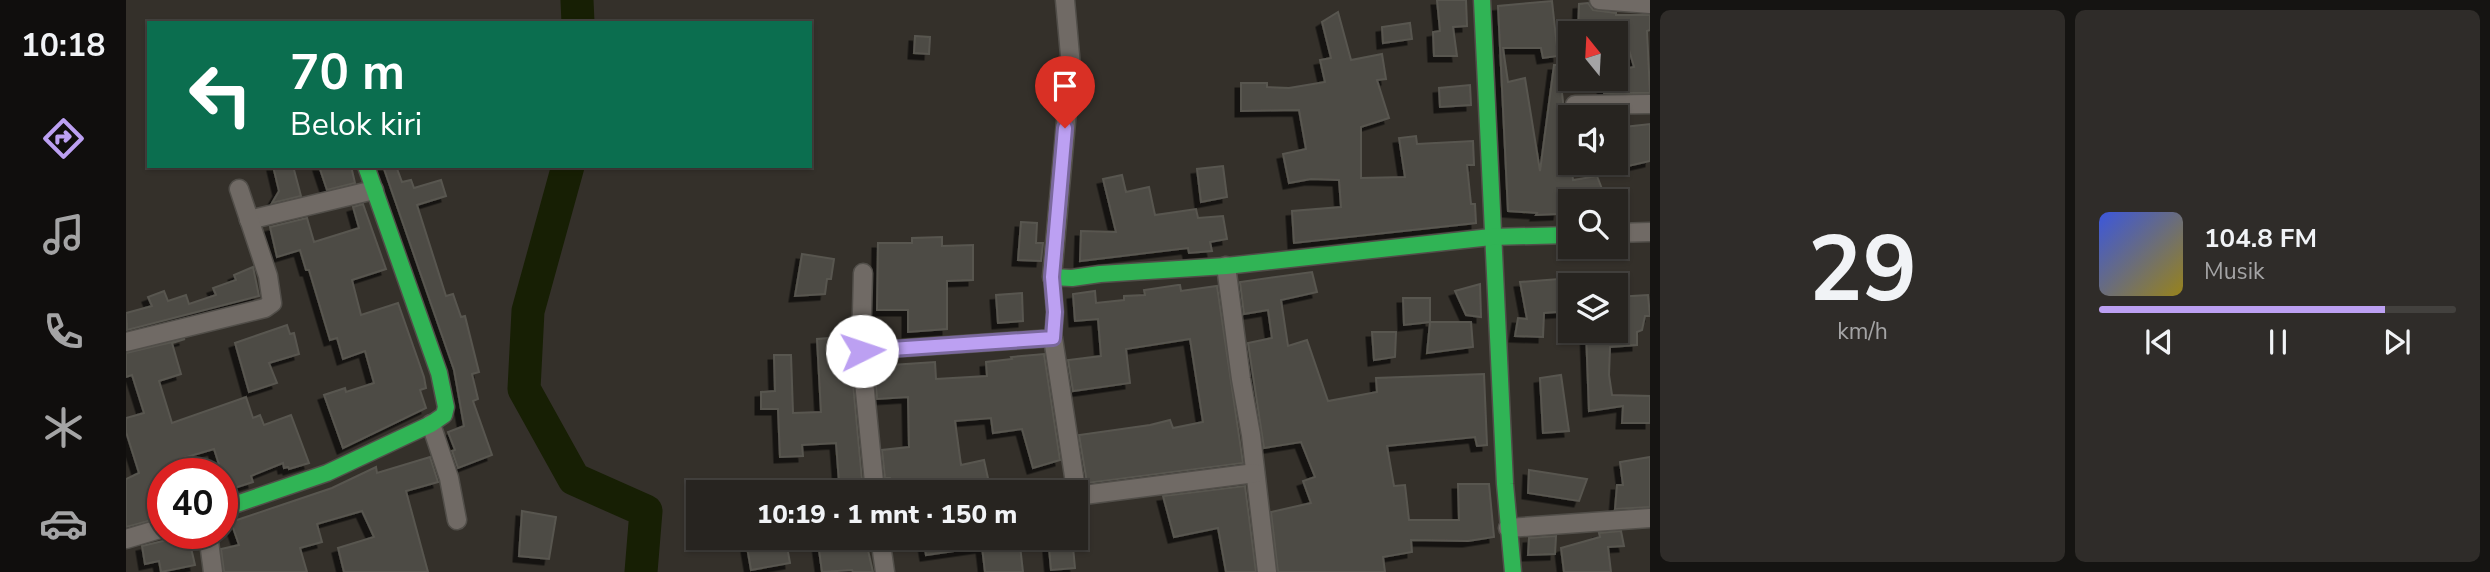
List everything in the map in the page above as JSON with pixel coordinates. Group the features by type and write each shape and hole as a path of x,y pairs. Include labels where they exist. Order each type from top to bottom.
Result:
{"street":[{"path":"1065,0 1071,66 1052,277 1055,312 1053,338 1075,480"},
{"path":"1482,0 1491,237 1508,528 1513,572"},
{"path":"1599,0 1650,4"},
{"path":"1575,105 1650,104"},
{"path":"238,504 327,473 431,424 444,415 446,407 439,373 367,168"},
{"path":"126,342 269,307 272,300 268,275 239,189"},
{"path":"249,220 374,190"},
{"path":"1628,233 1650,232"},
{"path":"1052,277 1072,278 1226,266 1491,237 1558,235"},
{"path":"1226,266 1267,572"},
{"path":"863,273 862,351 874,480"},
{"path":"862,351 1053,338"},
{"path":"431,424 452,488 457,520"},
{"path":"1088,495 1255,473"},
{"path":"1508,528 1650,518"},
{"path":"126,539 147,533"},
{"path":"210,549 213,572"},
{"path":"882,550 885,572"}],"building":[{"path":"1437,0 1466,0 1467,26 1453,27 1457,56 1434,56 1433,32 1440,31"},
{"path":"1552,1 1558,56 1543,58 1541,48 1503,48 1508,82 1525,78 1540,171 1554,65 1558,65 1558,91 1562,91 1563,102 1563,105 1558,105 1558,175 1572,175 1573,180 1597,176 1602,189 1558,189 1558,214 1536,215 1537,213 1508,211 1498,6"},
{"path":"1588,3 1593,10 1616,15 1650,15 1650,30 1647,31 1650,93 1604,93 1628,91 1628,68 1634,67 1628,47 1628,21 1578,21 1579,4"},
{"path":"1338,12 1351,60 1382,54 1386,79 1377,80 1389,118 1361,127 1361,178 1405,177 1399,138 1416,136 1417,144 1473,141 1474,165 1467,165 1476,223 1294,243 1292,211 1341,207 1339,180 1311,179 1289,183 1283,154 1306,149 1299,110 1241,111 1241,83 1267,83 1267,87 1289,88 1325,82 1320,60 1331,58 1322,22"},
{"path":"1410,23 1412,39 1383,43 1382,27"},
{"path":"915,36 930,37 929,54 914,53"},
{"path":"1470,85 1471,105 1440,107 1439,88"},
{"path":"1650,124 1650,161 1628,166 1628,127"},
{"path":"1223,166 1227,197 1201,202 1197,169"},
{"path":"273,168 294,168 301,196 272,203 279,191"},
{"path":"320,168 351,168 355,183 327,190"},
{"path":"384,168 397,168 402,182 411,180 414,188 441,180 446,196 417,205 446,296 453,294 461,317 465,316 479,372 472,374 478,399 473,401 492,455 458,468 448,432 464,426 454,370"},
{"path":"1122,175 1126,192 1149,187 1155,215 1196,209 1198,218 1223,216 1227,239 1210,242 1212,251 1189,253 1188,248 1080,261 1081,231 1116,232 1103,179"},
{"path":"363,204 386,269 352,280 361,315 398,303 424,377 426,388 420,390 426,408 343,448 324,395 345,388 346,392 374,383 365,351 343,359 337,338 330,340 309,270 306,270 300,250 277,257 270,227 307,218 314,242 359,228 353,207"},
{"path":"1021,222 1037,223 1036,243 1043,243 1041,261 1018,260"},
{"path":"942,237 942,246 973,245 973,280 947,281 947,329 908,332 908,310 877,310 878,243 912,243 912,238"},
{"path":"802,254 834,259 825,294 795,296"},
{"path":"253,267 259,296 127,330 126,313 152,306 148,297 164,291 168,301 186,295 189,304 216,295 213,288 236,280 234,275"},
{"path":"1312,272 1317,292 1281,300 1288,346 1307,340 1328,401 1377,392 1376,378 1484,374 1487,445 1477,446 1475,437 1387,446 1394,486 1405,485 1409,520 1459,520 1458,484 1489,484 1494,537 1468,541 1411,540 1412,552 1383,557 1385,572 1278,572 1271,512 1311,503 1303,481 1315,477 1301,442 1264,448 1248,343 1272,338 1268,310 1244,314 1240,282"},
{"path":"1558,279 1558,312 1544,313 1543,337 1515,336 1518,318 1527,319 1520,282"},
{"path":"1480,284 1481,317 1466,315 1455,291"},
{"path":"1180,285 1181,291 1217,286 1243,463 1088,483 1079,435 1170,420 1173,428 1203,422 1190,339 1126,349 1130,383 1073,391 1068,360 1101,356 1098,319 1075,321 1073,294 1095,291 1096,303 1124,300 1124,296 1145,295 1144,290"},
{"path":"1022,293 1023,321 998,323 996,295"},
{"path":"1648,295 1650,316 1645,316 1642,330 1637,332 1637,345 1610,347 1609,375 1612,395 1650,396 1650,423 1622,423 1623,406 1589,411 1586,343 1628,343 1628,296"},
{"path":"1403,298 1430,298 1430,322 1404,325"},
{"path":"1430,322 1471,322 1473,347 1427,353"},
{"path":"287,325 290,334 294,333 299,354 269,363 277,383 249,392 235,343"},
{"path":"1372,332 1396,332 1395,357 1374,360"},
{"path":"842,337 844,374 852,373 862,480 839,480 836,443 802,445 803,456 780,457 778,409 761,409 761,392 775,391 774,355 791,355 793,413 821,412 817,339"},
{"path":"185,339 172,343 181,374 159,381 172,423 246,397 253,418 260,415 264,425 291,415 309,463 289,469 284,468 283,463 251,476 253,482 238,487 238,458 217,458 214,449 183,458 147,458 147,521 126,527 126,479 139,473 126,432 126,418 144,413 132,375 126,377 126,353"},
{"path":"1044,354 1060,460 1033,468 1022,429 993,433 991,418 955,421 961,465 984,460 988,480 885,478 882,450 909,447 908,397 877,399 877,366 935,362 936,379 987,376 986,362 1012,359 1011,357"},
{"path":"1561,375 1569,431 1543,433 1540,378"},
{"path":"430,457 438,482 406,491 428,572 344,572 338,548 374,537 362,511 317,524 322,542 300,548 307,572 224,572 221,549 238,549 238,520 332,488 376,467 377,473"},
{"path":"1650,457 1650,507 1615,509 1617,485 1623,485 1620,462"},
{"path":"1529,470 1587,479 1579,501 1528,493"},
{"path":"1245,486 1256,572 1226,572 1218,528 1174,537 1163,496"},
{"path":"522,511 556,517 549,559 519,556"},
{"path":"1621,531 1624,546 1608,547 1611,572 1564,572 1561,548 1600,537 1599,533"},
{"path":"1556,536 1555,554 1528,555 1529,538"},
{"path":"147,545 147,549 191,549 195,565 161,572 159,561 145,564 142,546"},
{"path":"748,550 788,550 790,563 751,570"},
{"path":"819,550 868,550 873,572 852,570 822,572"},
{"path":"925,550 961,550 926,555"},
{"path":"982,550 1020,550 1023,572 985,572"},
{"path":"1049,550 1073,550 1075,568 1051,570"}],"waterway":[{"path":"577,0 578,21"},
{"path":"567,168 528,311 524,389 574,479 646,511 641,572"}],"traffic: fast":[{"path":"1482,0 1505,484 1513,572"},
{"path":"238,504 327,473 431,424 444,415 446,407 439,373 367,168"},
{"path":"861,351 1053,338 1055,312 1052,277 1072,278 1226,266 1491,237 1558,235"}],"route":[{"path":"862,351 1053,338 1055,312 1052,277 1065,128"}]}
